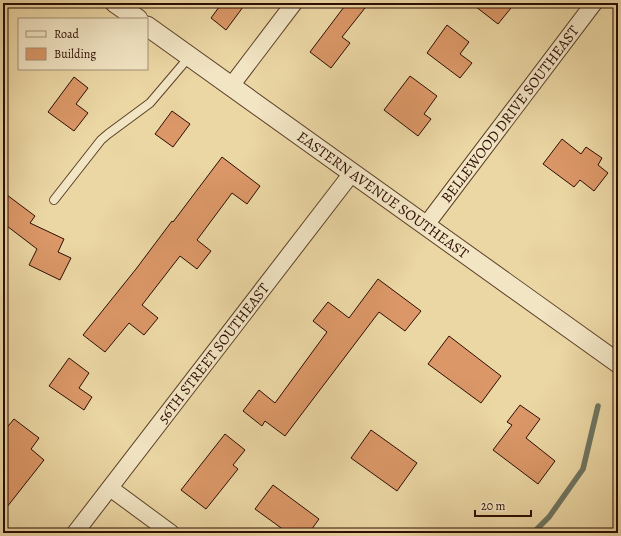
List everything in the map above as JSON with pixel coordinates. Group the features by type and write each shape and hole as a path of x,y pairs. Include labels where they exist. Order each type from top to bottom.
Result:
{"street":[{"path":"116,3 137,18"},
{"path":"231,86 294,3"},
{"name":"BELLEWOOD DRIVE SOUTHEAST","path":"426,225 594,3"},
{"name":"EASTERN AVENUE SOUTHEAST","path":"148,27 618,363"},
{"name":"56TH STREET SOUTHEAST","path":"75,533 352,173"},
{"path":"110,488 171,533"}],"lane":[{"path":"54,200 101,140 150,103 190,56"}],"building":[{"path":"222,3 246,3 226,30 211,18"},
{"path":"347,3 369,3 342,37 350,43 331,68 310,52"},
{"path":"471,3 515,3 498,24"},
{"path":"447,25 469,42 460,54 472,63 460,78 427,53"},
{"path":"410,76 437,96 424,114 431,119 418,136 384,110"},
{"path":"74,77 88,88 76,104 88,113 74,131 48,112"},
{"path":"172,111 190,124 173,147 155,134"},
{"path":"562,139 581,154 586,147 602,158 598,165 608,173 594,191 580,180 574,187 543,164"},
{"path":"222,157 260,186 247,204 232,193 197,240 211,251 197,269 180,256 142,305 158,318 144,335 129,323 105,352 83,335 172,221 173,222"},
{"path":"3,192 35,216 30,223 64,239 58,252 71,258 60,280 29,265 37,249 3,223"},
{"path":"378,279 421,311 405,331 379,312 285,436 265,421 262,426 243,411 259,390 275,403 327,332 313,321 328,302 349,318"},
{"path":"449,336 501,376 481,403 428,364"},
{"path":"69,358 89,373 79,388 92,397 84,410 49,386"},
{"path":"520,405 540,419 526,438 555,461 538,484 493,450 512,425 507,422"},
{"path":"14,419 39,438 31,449 44,460 3,512 3,432"},
{"path":"371,430 417,463 397,491 351,458"},
{"path":"225,434 245,450 233,465 238,469 206,509 181,490"},
{"path":"273,485 319,519 309,533 288,533 255,509"}],"waterway":[{"path":"533,533 549,517 583,469 598,406"}]}
